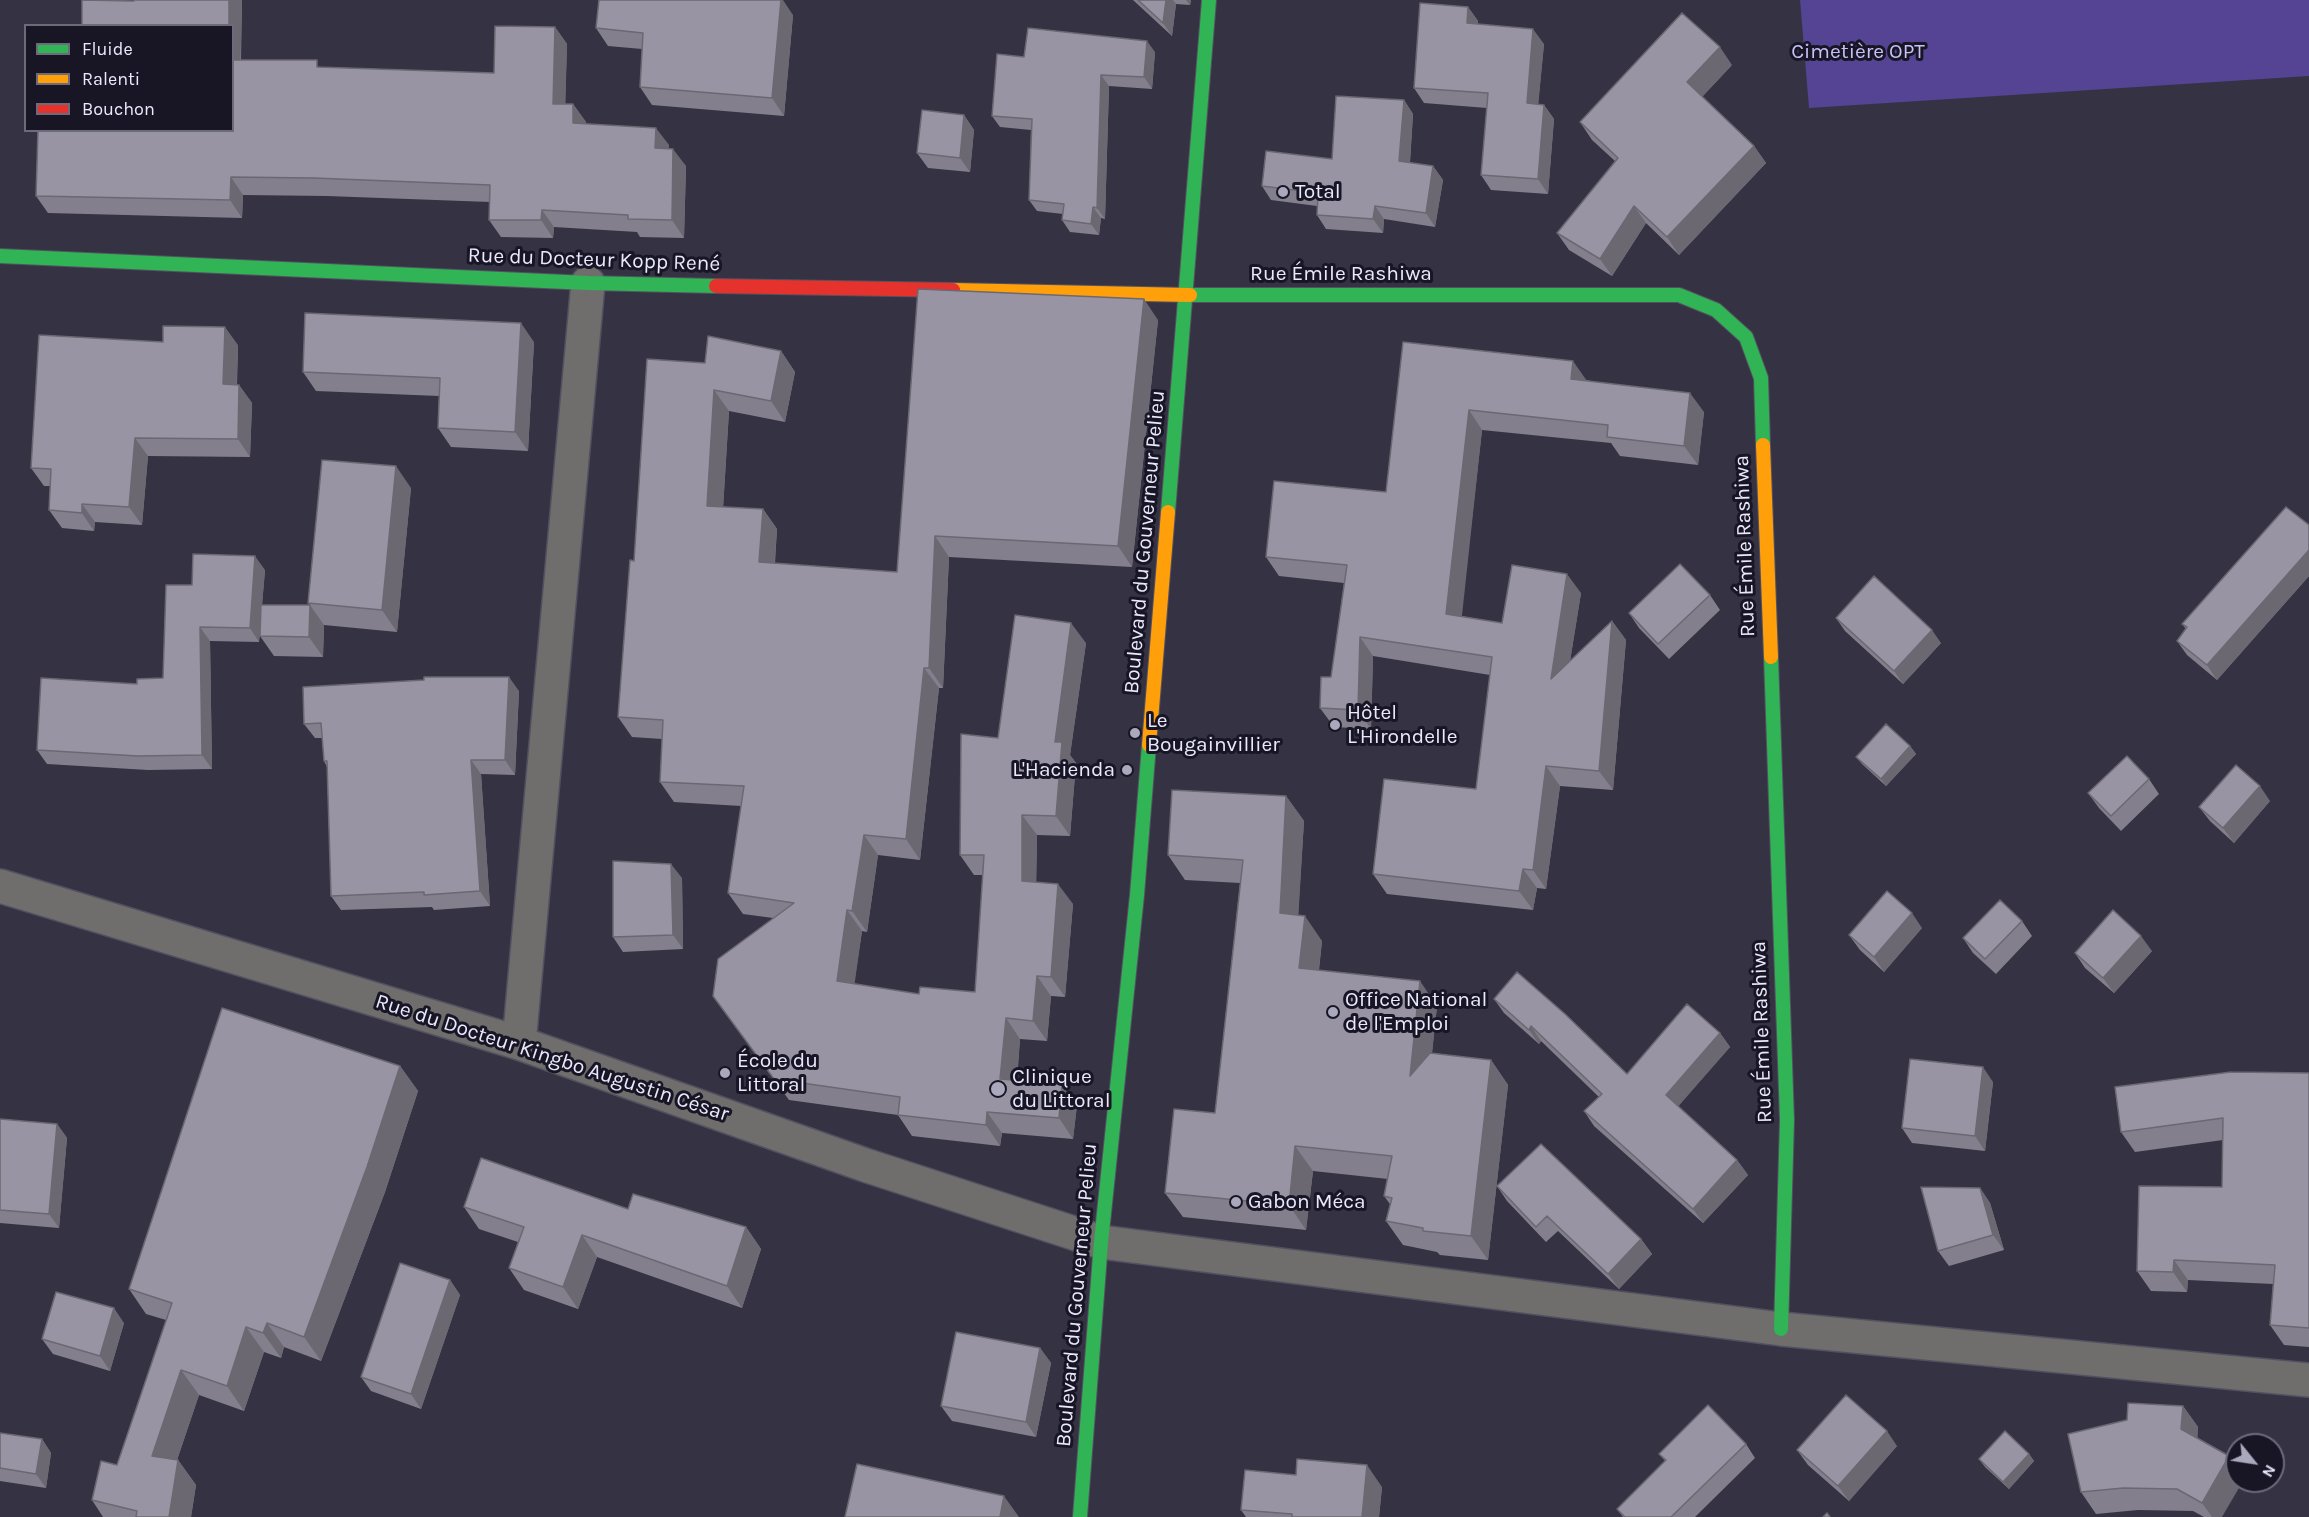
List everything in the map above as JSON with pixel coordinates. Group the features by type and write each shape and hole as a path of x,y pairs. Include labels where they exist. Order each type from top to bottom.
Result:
{"street":[{"name":"Boulevard du Gouverneur Pelieu","path":"1080,1517 1101,1242 1137,895 1209,0"},
{"name":"Rue du Docteur Kopp René","path":"0,256 588,283 1186,295"},
{"path":"519,1043 588,283"},
{"name":"Rue Émile Rashiwa","path":"1186,295 1679,295 1716,310 1746,337 1761,378 1786,1120 1781,1329"},
{"name":"Rue du Docteur Kingbo Augustin César","path":"0,886 519,1043 865,1165 1101,1242 1781,1329 2309,1380"}],"green space":[{"name":"Cimetière OPT","path":"1800,0 2309,0 2309,76 1809,108"}],"building":[{"path":"82,0 229,0 229,24 82,24"},
{"path":"599,0 781,0 772,98 640,87 643,33 596,28"},
{"path":"1138,0 1166,0 1163,23"},
{"path":"1420,3 1468,7 1467,23 1533,29 1527,103 1544,105 1538,179 1481,175 1488,93 1414,88"},
{"path":"1682,13 1720,47 1687,82 1754,146 1667,237 1634,206 1600,259 1557,233 1618,158 1580,122"},
{"path":"495,26 555,27 553,104 573,104 573,123 656,128 655,148 673,149 672,220 628,219 628,215 542,210 541,220 489,220 490,185 314,178 231,177 230,200 36,196 38,132 234,132 234,60 317,60 317,67 494,73"},
{"path":"1028,28 1147,41 1144,77 1101,75 1097,208 1093,207 1091,224 1062,220 1064,204 1029,200 1032,119 992,116 997,54 1024,57"},
{"path":"1336,96 1404,100 1399,161 1433,166 1426,213 1375,206 1373,219 1317,215 1318,193 1262,186 1266,151 1332,159"},
{"path":"922,110 964,115 960,158 917,153"},
{"path":"918,289 1144,299 1118,546 935,536 929,668 924,668 906,839 864,835 852,911 847,910 837,981 919,994 920,987 975,992 984,855 960,855 961,734 998,738 1015,615 1071,623 1055,742 1062,742 1056,816 1022,815 1022,881 1058,884 1051,977 1037,976 1033,1021 1006,1018 1000,1079 1062,1084 1059,1118 987,1112 986,1125 898,1115 900,1097 774,1079 713,996 718,959 794,903 728,893 744,786 660,782 663,720 618,717 630,560 634,561 647,359 705,363 708,336 781,351 771,401 714,390 707,506 763,509 759,562 897,572"},
{"path":"305,313 521,323 515,432 438,428 440,378 303,372"},
{"path":"163,326 225,327 223,384 239,385 238,439 135,438 129,507 82,504 82,513 49,510 51,469 31,468 39,335 163,342"},
{"path":"1403,342 1573,361 1571,379 1690,393 1684,446 1607,437 1608,425 1469,410 1446,614 1502,623 1512,565 1567,574 1551,679 1612,621 1599,771 1546,766 1533,870 1523,869 1519,891 1373,874 1384,779 1476,789 1492,657 1360,637 1358,710 1320,708 1321,677 1331,677 1347,565 1266,557 1274,481 1386,492"},
{"path":"322,460 396,466 382,610 308,603"},
{"path":"2286,507 2309,525 2309,550 2207,665 2177,641 2187,627 2182,624"},
{"path":"193,554 255,556 250,628 200,627 202,755 138,756 37,750 41,678 137,684 137,679 163,678 166,585 192,585"},
{"path":"1680,564 1710,595 1658,644 1629,613"},
{"path":"1874,576 1932,630 1894,671 1836,618"},
{"path":"261,605 310,605 309,637 260,636"},
{"path":"424,677 509,677 505,760 471,760 480,891 424,895 424,892 331,896 327,761 324,761 321,723 304,724 303,687 424,680"},
{"path":"1886,724 1910,746 1881,779 1856,757"},
{"path":"2127,756 2149,779 2111,816 2088,793"},
{"path":"2236,765 2260,786 2223,828 2199,807"},
{"path":"1172,790 1286,796 1280,913 1305,916 1299,968 1420,981 1410,1076 1430,1053 1491,1060 1471,1236 1423,1231 1423,1228 1386,1221 1392,1198 1384,1196 1392,1156 1295,1146 1289,1205 1165,1193 1174,1109 1215,1113 1243,860 1168,855"},
{"path":"613,861 671,864 673,935 613,937"},
{"path":"1887,891 1912,913 1874,957 1849,935"},
{"path":"2000,900 2022,921 1985,959 1963,938"},
{"path":"2113,910 2141,936 2103,978 2075,953"},
{"path":"1517,972 1565,1014 1627,1074 1687,1004 1720,1033 1666,1095 1737,1160 1693,1209 1584,1111 1602,1094 1531,1026 1529,1030 1494,999"},
{"path":"222,1008 400,1066 367,1167 304,1337 267,1323 263,1333 246,1327 227,1386 181,1370 152,1456 178,1460 169,1517 136,1517 137,1511 92,1500 101,1461 117,1465 172,1303 129,1289"},
{"path":"1910,1059 1983,1067 1975,1136 1902,1128"},
{"path":"2231,1072 2309,1073 2309,1328 2270,1325 2275,1265 2174,1260 2173,1272 2137,1271 2139,1186 2222,1187 2223,1118 2121,1132 2115,1087"},
{"path":"0,1119 57,1124 49,1214 0,1210"},
{"path":"1541,1144 1641,1239 1608,1274 1547,1216 1536,1227 1497,1186"},
{"path":"481,1158 628,1209 633,1194 746,1227 727,1286 582,1235 563,1287 509,1268 524,1227 464,1207"},
{"path":"1921,1187 1980,1188 1993,1235 1938,1251"},
{"path":"400,1263 450,1280 411,1394 361,1377"},
{"path":"56,1292 114,1308 100,1356 42,1339"},
{"path":"956,1332 1040,1348 1026,1422 941,1406"},
{"path":"1846,1395 1887,1431 1838,1486 1797,1450"},
{"path":"2128,1403 2183,1406 2181,1429 2225,1454 2225,1463 2202,1503 2177,1489 2123,1488 2081,1492 2068,1434 2127,1420"},
{"path":"1708,1405 1746,1444 1671,1517 1625,1517 1617,1509 1666,1460 1659,1454"},
{"path":"2005,1431 2029,1454 2003,1482 1979,1459"},
{"path":"0,1433 42,1439 36,1474 0,1468"},
{"path":"1297,1459 1367,1465 1362,1517 1292,1517 1292,1514 1241,1510 1245,1470 1296,1475"},
{"path":"857,1464 1004,1496 1000,1517 845,1517"}],"traffic: fast":[{"path":"1168,512 1209,0"},
{"path":"0,256 588,283 716,286"},
{"path":"1190,295 1679,295 1716,310 1746,337 1761,378 1763,445"},
{"path":"1771,657 1787,1120 1781,1329"},
{"path":"1080,1517 1101,1242 1137,895 1149,745"}],"traffic: slow":[{"path":"953,290 1190,295"},
{"path":"1763,445 1771,657"},
{"path":"1149,745 1168,512"}],"traffic: jam":[{"path":"716,286 953,290"}],"place":[{"name":"Total","path":"1283,192"},
{"name":"Hôtel L'Hirondelle","path":"1335,725"},
{"name":"Le Bougainvillier","path":"1135,733"},
{"name":"L'Hacienda","path":"1127,770"},
{"name":"Office National de l'Emploi","path":"1333,1012"},
{"name":"École du Littoral","path":"725,1073"},
{"name":"Clinique du Littoral","path":"998,1089"},
{"name":"Gabon Méca","path":"1236,1202"}]}
